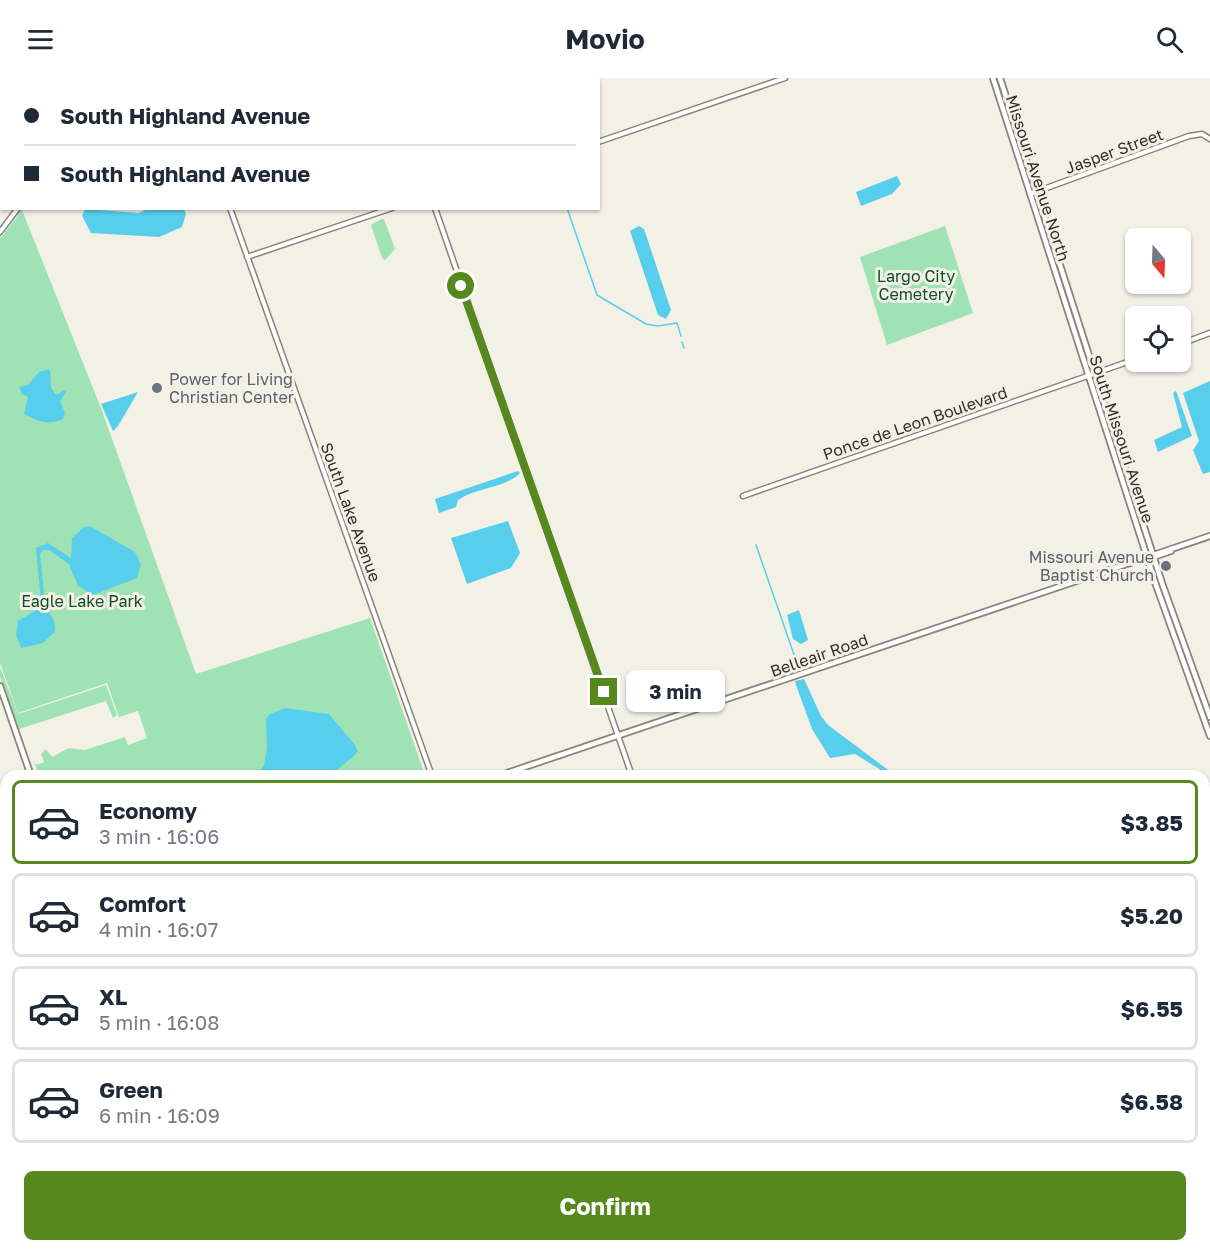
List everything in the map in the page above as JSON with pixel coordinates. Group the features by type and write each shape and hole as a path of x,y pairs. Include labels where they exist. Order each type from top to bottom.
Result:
{"main road":[{"name":"Missouri Avenue North","path":"996,78 1000,100 1060,284"},
{"name":"Missouri Avenue North","path":"996,78 1003,97 1008,102 1066,282"},
{"path":"1000,100 1017,131"},
{"name":"South Missouri Avenue","path":"1066,282 1154,555 1210,717"},
{"name":"South Missouri Avenue","path":"1060,284 1148,557 1210,736"},
{"name":"Belleair Road","path":"516,770 1210,536"},
{"path":"0,686 29,770"}],"street":[{"path":"600,141 785,78"},
{"name":"Jasper Street","path":"1030,194 1189,136 1208,137"},
{"path":"0,232 16,210"},
{"name":"South Lake Avenue","path":"231,210 430,770"},
{"path":"247,256 386,210"},
{"path":"436,210 630,770"},
{"path":"1191,340 1210,333"},
{"name":"Ponce de Leon Boulevard","path":"743,496 1125,363"}],"green space":[{"name":"Eagle Lake Park","path":"22,210 101,408 196,674 370,618 423,770 37,770 33,759 36,765 44,762 41,754 46,749 52,757 69,748 85,750 125,737 128,745 147,738 138,711 119,717 107,683 18,713 0,663 0,239"},
{"path":"384,219 395,249 385,260 382,258 371,225"},
{"name":"Largo City Cemetery","path":"945,226 973,313 887,345 860,257"},
{"path":"0,667 18,714 106,685 117,715 113,718 106,701 19,729 0,677"}],"water":[{"path":"897,176 901,184 892,194 861,206 856,192"},
{"path":"85,210 139,213 145,210 184,210 186,214 182,227 159,237 91,233 82,216"},
{"path":"639,226 644,229 671,310 666,319 658,315 630,231"},
{"path":"49,369 53,391 57,395 64,390 66,392 60,401 65,413 63,419 58,421 38,421 24,414 28,397 22,394 19,387 28,385 39,372"},
{"path":"1210,381 1210,472 1203,474 1193,450 1199,441 1183,393"},
{"path":"1176,391 1192,436 1158,452 1154,440 1182,427 1173,393"},
{"path":"138,392 118,426 113,431 101,404"},
{"path":"518,471 520,473 507,482 474,492 458,500 456,507 439,513 435,499"},
{"path":"508,521 520,553 511,568 467,584 451,538"},
{"path":"90,526 135,552 141,565 137,578 93,595 78,586 69,564 49,550 43,550 40,554 45,603 55,631 43,643 21,648 16,635 18,621 38,609 41,601 36,548 48,543 71,558 72,538 84,527"},
{"path":"799,610 808,640 801,644 793,639 787,615"},
{"path":"804,679 821,716 828,725 888,770 881,770 855,754 830,758 812,729 795,681"},
{"path":"285,708 329,714 358,751 337,770 260,770 264,765 267,748 266,719 270,714"}],"waterway":[{"path":"0,236 20,210"},
{"path":"568,210 597,295 646,324 658,326 677,323 681,336"},
{"path":"682,342 684,348"},
{"path":"756,545 799,669"}],"place":[{"name":"Power for Living Christian Center","path":"157,388"},
{"name":"Missouri Avenue Baptist Church","path":"1166,566"}],"route":[{"path":"461,286 604,692"}]}
